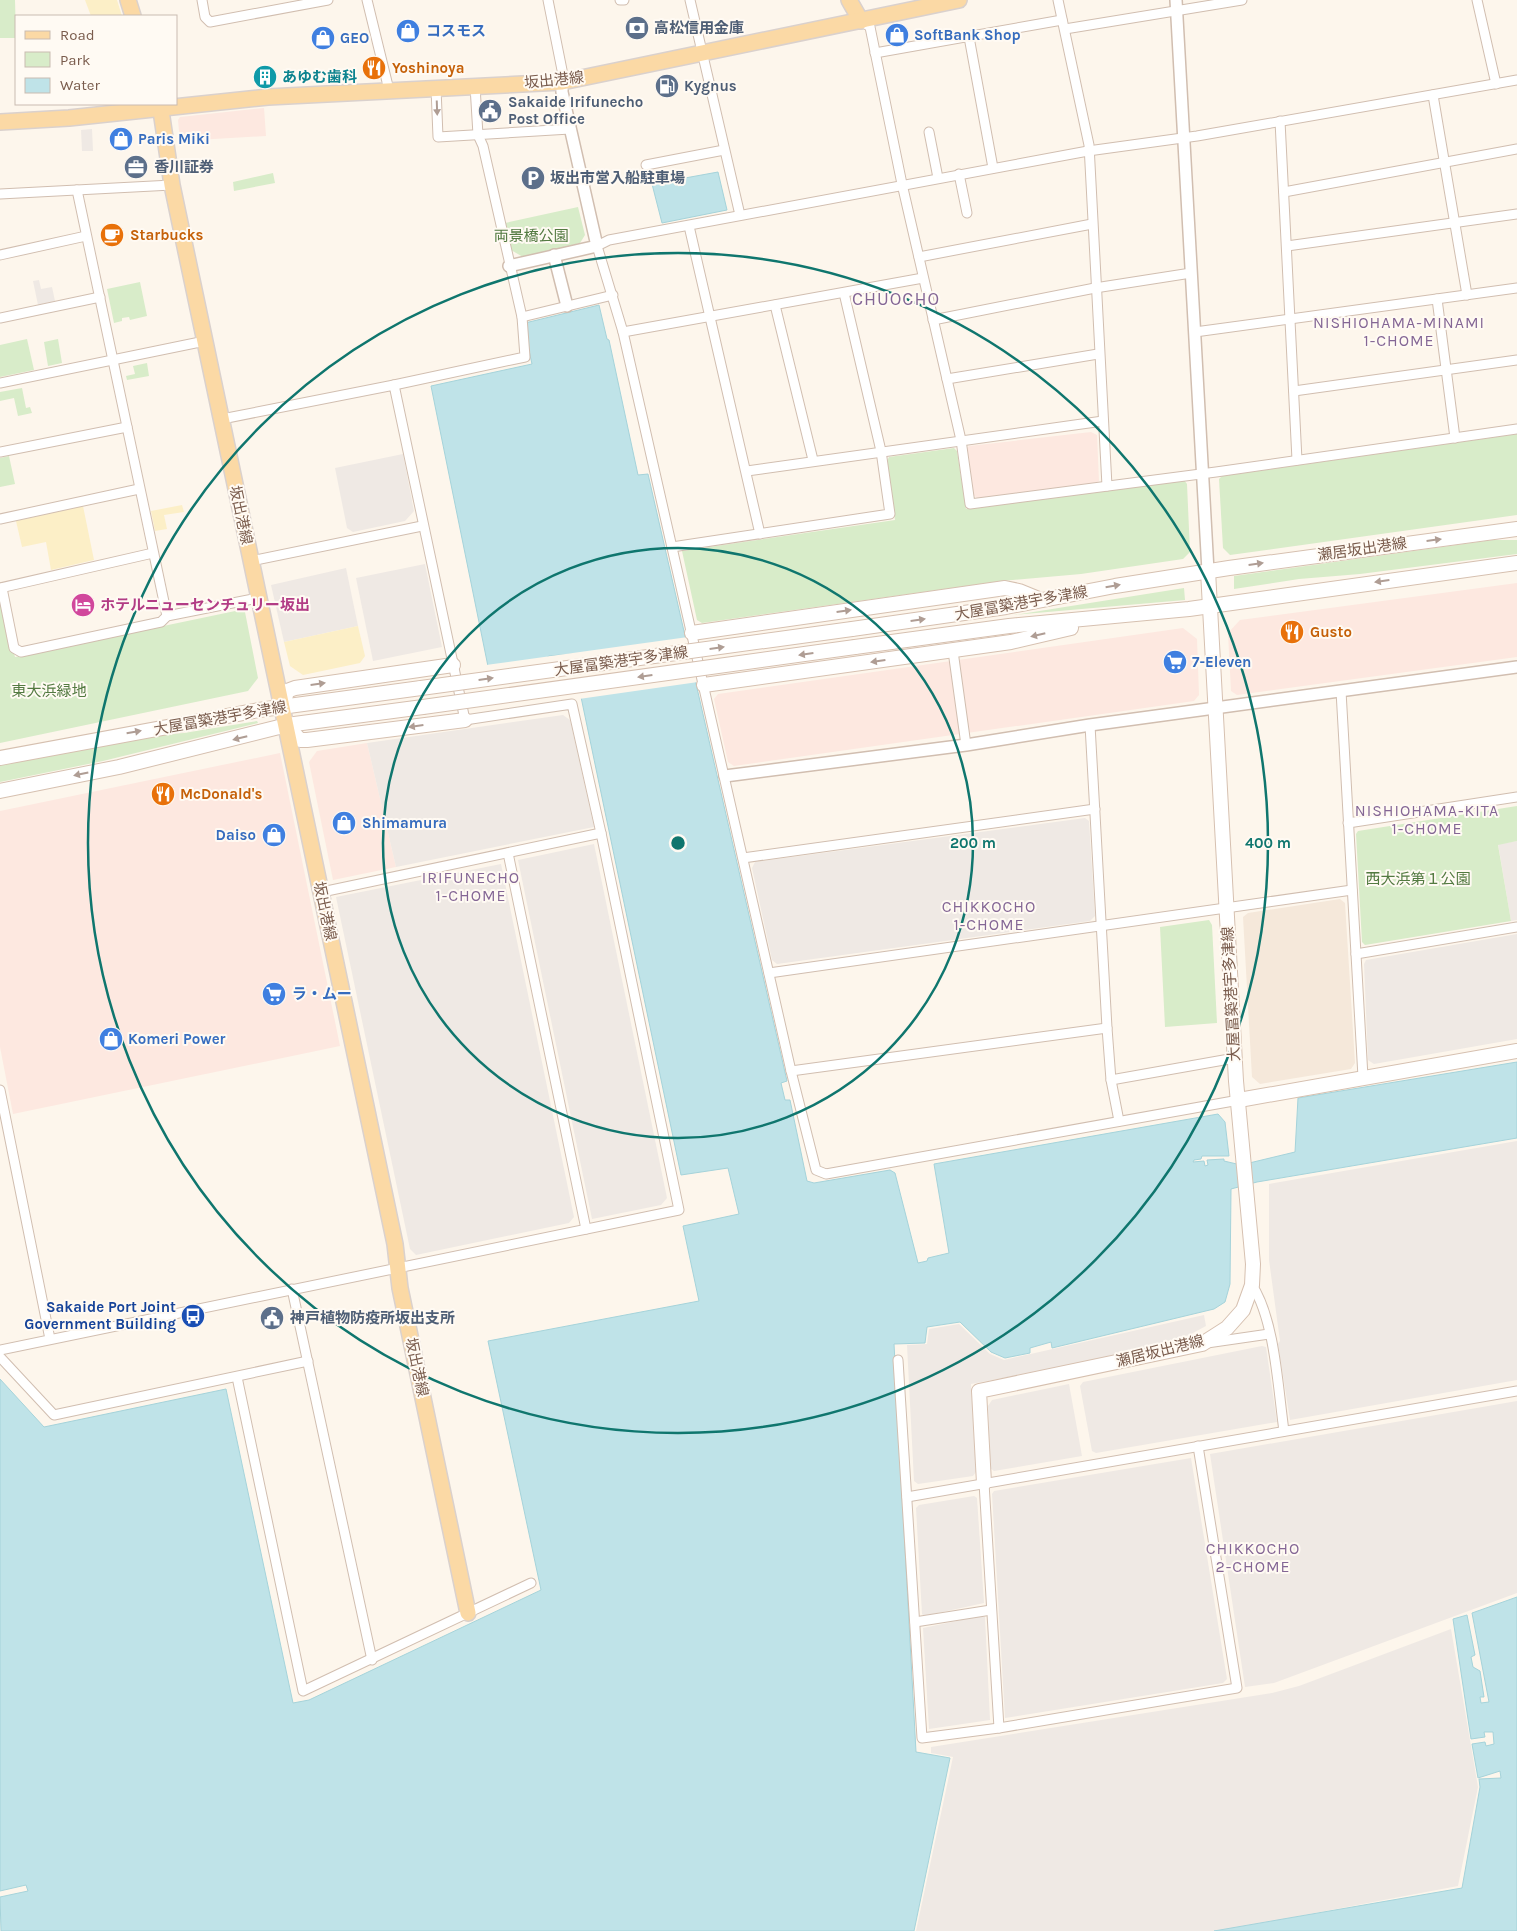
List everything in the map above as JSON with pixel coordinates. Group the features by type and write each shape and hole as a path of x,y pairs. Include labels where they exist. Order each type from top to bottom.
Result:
{"main road":[{"path":"128,0 133,15"},
{"path":"848,0 861,21"},
{"path":"860,0 861,21"},
{"name":"坂出港線","path":"178,104 268,97 562,82 959,0"},
{"path":"0,122 69,118 160,106"},
{"name":"坂出港線","path":"160,106 172,185 395,1244 398,1267 468,1613"},
{"name":"瀬居坂出港線","path":"1208,571 1517,529"},
{"path":"1210,605 1517,563"},
{"name":"大屋冨築港宇多津線","path":"0,758 283,707 852,629 1042,600 1208,571 1235,1058 1239,1100"},
{"path":"692,633 1005,588 1042,600"},
{"name":"大屋冨築港宇多津線","path":"0,792 128,764 287,725 1009,626 1120,616 1210,605"},
{"path":"704,686 1011,642 1120,616"},
{"path":"283,707 287,690 295,688 453,665"},
{"path":"287,725 300,740 307,740 465,720"},
{"path":"1239,1100 1517,1051"},
{"name":"瀬居坂出港線","path":"984,1483 979,1391 1202,1344 1235,1320 1243,1310 1252,1285 1253,1264 1245,1188 1239,1100"}],"street":[{"path":"202,0 205,17 210,22 328,0"},
{"path":"367,0 389,90"},
{"path":"548,0 562,70 562,82 570,129 597,246 623,332 791,1071 813,1165 816,1170 826,1174 1239,1100"},
{"path":"690,0 740,215"},
{"path":"1058,0 1089,145 1098,354 1107,486"},
{"path":"875,53 1176,6 1242,0"},
{"path":"1477,0 1496,84"},
{"path":"1176,6 1208,571"},
{"path":"861,21 870,27 918,257 961,440 970,504 1203,474 1517,429"},
{"path":"969,37 993,168"},
{"path":"510,266 597,246 609,240 902,184 1088,151 1280,121 1517,80"},
{"path":"222,418 394,385 525,357 522,317 483,146 478,135 475,86"},
{"path":"436,88 438,137 570,129"},
{"path":"1433,95 1467,295"},
{"path":"1280,121 1297,460"},
{"path":"929,132 938,178"},
{"path":"1284,192 1517,149"},
{"path":"646,165 724,150"},
{"path":"959,174 967,213"},
{"path":"0,194 172,185"},
{"path":"77,190 167,616"},
{"path":"1287,246 1517,214"},
{"path":"918,257 1092,224"},
{"path":"688,226 747,471 760,534"},
{"path":"0,255 86,236"},
{"path":"554,256 567,306"},
{"path":"933,320 1095,288 1191,273"},
{"path":"623,332 923,278"},
{"path":"1195,332 1517,288"},
{"path":"672,547 890,514 881,451 844,293"},
{"path":"522,317 612,295"},
{"path":"0,318 100,297"},
{"path":"1437,299 1455,438"},
{"path":"775,305 813,460"},
{"path":"0,383 205,341"},
{"path":"947,379 1098,354"},
{"path":"1294,391 1517,360"},
{"path":"0,1350 679,1210 601,833 572,704 465,720 422,526 394,385"},
{"path":"747,471 813,460 1103,420"},
{"path":"0,452 126,427"},
{"path":"0,519 139,489"},
{"path":"251,561 422,526"},
{"path":"154,553 1,588 14,648 21,652 161,622 167,616 258,598"},
{"path":"953,651 966,745"},
{"path":"725,776 966,745 1090,725 1517,667"},
{"path":"1341,691 1363,1077"},
{"path":"1090,725 1107,1028 1111,1080 1119,1121"},
{"path":"1348,823 1517,797"},
{"path":"743,858 1095,809"},
{"path":"322,892 601,833"},
{"path":"508,853 586,1229"},
{"path":"769,973 1352,890"},
{"path":"1356,954 1517,927"},
{"path":"791,1071 1107,1028"},
{"path":"1111,1080 1235,1058"},
{"path":"0,1090 50,1339"},
{"path":"1252,1285 1260,1298 1269,1334 1284,1431"},
{"path":"292,1290 372,1660"},
{"path":"1202,1344 1269,1334"},
{"path":"0,1357 54,1415 308,1361"},
{"path":"898,1360 922,1738 999,1728 1237,1688 1198,1446"},
{"path":"237,1377 303,1691 372,1660 531,1583"},
{"path":"907,1497 1517,1391"},
{"path":"984,1483 999,1728"},
{"path":"915,1622 991,1610"}],"shaded area":[{"path":"264,108 266,136 180,141 178,120 180,117"},
{"path":"92,129 93,151 82,151 81,130"},
{"path":"39,280 41,289 52,287 55,301 38,305 33,281"},
{"path":"1091,432 1097,435 1099,481 1094,484 977,498 973,495 966,449 969,446"},
{"path":"403,454 414,511 405,521 353,532 347,528 335,468"},
{"path":"425,564 442,647 373,661 356,578"},
{"path":"346,568 358,626 284,642 271,585"},
{"path":"1517,583 1517,657 1237,695 1231,691 1228,633 1240,620"},
{"path":"1183,628 1197,639 1199,695 1194,701 734,766 728,762 714,699 718,694"},
{"path":"563,715 570,720 594,827 396,867 367,743"},
{"path":"367,743 396,867 333,880 309,762 317,751"},
{"path":"280,753 340,1046 13,1114 0,1047 0,811"},
{"path":"1085,818 1089,821 1095,916 1090,921 777,964 772,960 752,868 755,862"},
{"path":"1517,841 1517,920 1511,921 1498,844"},
{"path":"594,844 667,1198 661,1205 592,1219 518,860"},
{"path":"501,864 574,1217 569,1223 416,1255 410,1249 336,897"},
{"path":"1340,899 1345,903 1355,1063 1351,1069 1260,1084 1252,1077 1243,917 1248,913"},
{"path":"1517,934 1517,1039 1374,1064 1368,1060 1364,964 1366,960"},
{"path":"1517,1141 1517,1380 1290,1420 1278,1344 1280,1341 1269,1260 1269,1184"},
{"path":"1204,1315 1206,1326 1189,1335 1172,1339 1173,1345 971,1384 976,1472 973,1476 918,1484 914,1481 907,1345 927,1344 929,1329 959,1324 990,1354 1004,1360"},
{"path":"1262,1346 1266,1347 1277,1422 1096,1453 1092,1451 1080,1386 1083,1382"},
{"path":"1069,1384 1082,1456 994,1471 990,1468 988,1406 992,1400"},
{"path":"1517,1401 1517,1593 1274,1683 1245,1687 1210,1454"},
{"path":"1191,1458 1227,1679 1223,1683 1005,1718 992,1494 994,1491"},
{"path":"974,1496 977,1498 984,1603 924,1616 922,1614 916,1508 919,1505"},
{"path":"981,1616 985,1617 990,1720 929,1729 923,1628"},
{"path":"1451,1629 1478,1787 1458,1886 1219,1931 916,1931 953,1757 931,1753 931,1747 1272,1693 1299,1686"}],"green space":[{"path":"0,0 15,0 15,38 0,38"},
{"path":"273,173 275,183 234,191 233,182"},
{"name":"両景橋公園","path":"578,207 585,235 580,243 523,257 511,250 505,223"},
{"path":"140,282 147,316 130,320 129,317 122,318 122,321 114,323 107,289"},
{"path":"27,339 34,370 0,377 0,345"},
{"path":"58,339 62,363 48,366 44,342"},
{"path":"147,363 149,376 127,380 126,376 135,374 133,366"},
{"path":"22,388 26,408 30,407 32,413 18,416 14,398 0,401 0,392"},
{"path":"1517,434 1517,515 1230,555 1223,548 1219,479 1222,476"},
{"path":"954,448 957,451 966,509 1184,480 1187,484 1190,552 1183,559 1081,574 1002,581 702,623 697,620 682,551 895,520 887,461 889,457"},
{"path":"9,456 15,484 0,487 0,458"},
{"path":"1492,540 1517,540 1517,554 1360,574 1299,579 1234,589 1234,576"},
{"path":"1184,588 1185,600 1014,615"},
{"name":"東大浜緑地","path":"0,597 15,657 240,610 245,612 258,678 248,691 0,743"},
{"path":"257,721 258,723 103,761 0,782 0,764 152,735 184,733"},
{"name":"西大浜第１公園","path":"1517,806 1517,841 1498,845 1511,921 1365,945 1362,942 1356,834 1358,831"},
{"path":"1209,920 1212,925 1217,1023 1165,1027 1160,927"}],"sand":[{"path":"85,0 117,0 122,15 91,15"},
{"path":"182,505 184,512 164,515 167,529 155,531 151,511"},
{"path":"83,506 94,560 51,570 46,542 22,547 16,521"},
{"path":"358,626 365,656 360,663 303,675 290,666 284,642"}],"water":[{"path":"718,172 727,210 662,223 652,184"},
{"path":"599,305 607,339 609,340 638,475 648,474 787,1081 781,1083 785,1100 790,1100 807,1181 814,1183 890,1170 895,1173 918,1263 927,1261 928,1258 949,1253 934,1164 1218,1114 1225,1122 1229,1156 1202,1156 1201,1159 1194,1160 1193,1162 1204,1161 1205,1166 1208,1165 1207,1160 1224,1159 1224,1161 1241,1165 1295,1152 1298,1098 1517,1062 1517,1138 1257,1182 1231,1189 1230,1284 1225,1302 1214,1309 1052,1348 1051,1342 1030,1348 1030,1353 1005,1358 991,1352 960,1322 927,1327 925,1343 894,1344 916,1752 950,1758 914,1931 1,1931 0,1897 28,1891 26,1885 0,1891 0,1379 44,1427 226,1389 293,1703 309,1700 541,1590 488,1341 699,1301 683,1226 739,1214 728,1168 681,1175 572,654 549,656 493,691 431,386 532,364 525,323"},
{"path":"1517,1597 1517,1931 1214,1931 1462,1888 1480,1787 1479,1779 1501,1778 1500,1771 1478,1778 1472,1744 1485,1742 1486,1746 1494,1744 1493,1732 1484,1732 1485,1737 1471,1739 1453,1619 1467,1615 1475,1655 1471,1657 1473,1667 1480,1671 1484,1697 1480,1697 1481,1703 1489,1702 1472,1613"}],"pier":[{"path":"688,637 698,682 579,699 570,656 551,659 556,683 491,692 486,665"}],"place":[{"name":"高松信用金庫","path":"637,28"},
{"name":"コスモス","path":"408,31"},
{"name":"SoftBank Shop","path":"897,35"},
{"name":"GEO","path":"323,38"},
{"name":"Yoshinoya","path":"374,68"},
{"name":"あゆむ歯科","path":"265,77"},
{"name":"Kygnus","path":"667,86"},
{"name":"Sakaide Irifunecho Post Office","path":"490,111"},
{"name":"Paris Miki","path":"121,139"},
{"name":"香川証券","path":"136,167"},
{"name":"坂出市営入船駐車場","path":"533,178"},
{"name":"Starbucks","path":"112,235"},
{"name":"ホテルニューセンチュリー坂出","path":"83,605"},
{"name":"Gusto","path":"1292,632"},
{"name":"7-Eleven","path":"1175,662"},
{"name":"McDonald's","path":"163,794"},
{"name":"Shimamura","path":"344,823"},
{"name":"Daiso","path":"274,835"},
{"name":"ラ・ムー","path":"274,994"},
{"name":"Komeri Power","path":"111,1039"},
{"name":"Sakaide Port Joint Government Building","path":"193,1316"},
{"name":"神戸植物防疫所坂出支所","path":"272,1318"}],"district":[{"name":"CHUOCHO","path":"896,299"},
{"name":"NISHIOHAMA-MINAMI 1-CHOME","path":"1399,331"},
{"name":"NISHIOHAMA-KITA 1-CHOME","path":"1427,819"},
{"name":"IRIFUNECHO 1-CHOME","path":"471,886"},
{"name":"CHIKKOCHO 1-CHOME","path":"989,915"},
{"name":"CHIKKOCHO 2-CHOME","path":"1253,1557"}]}
